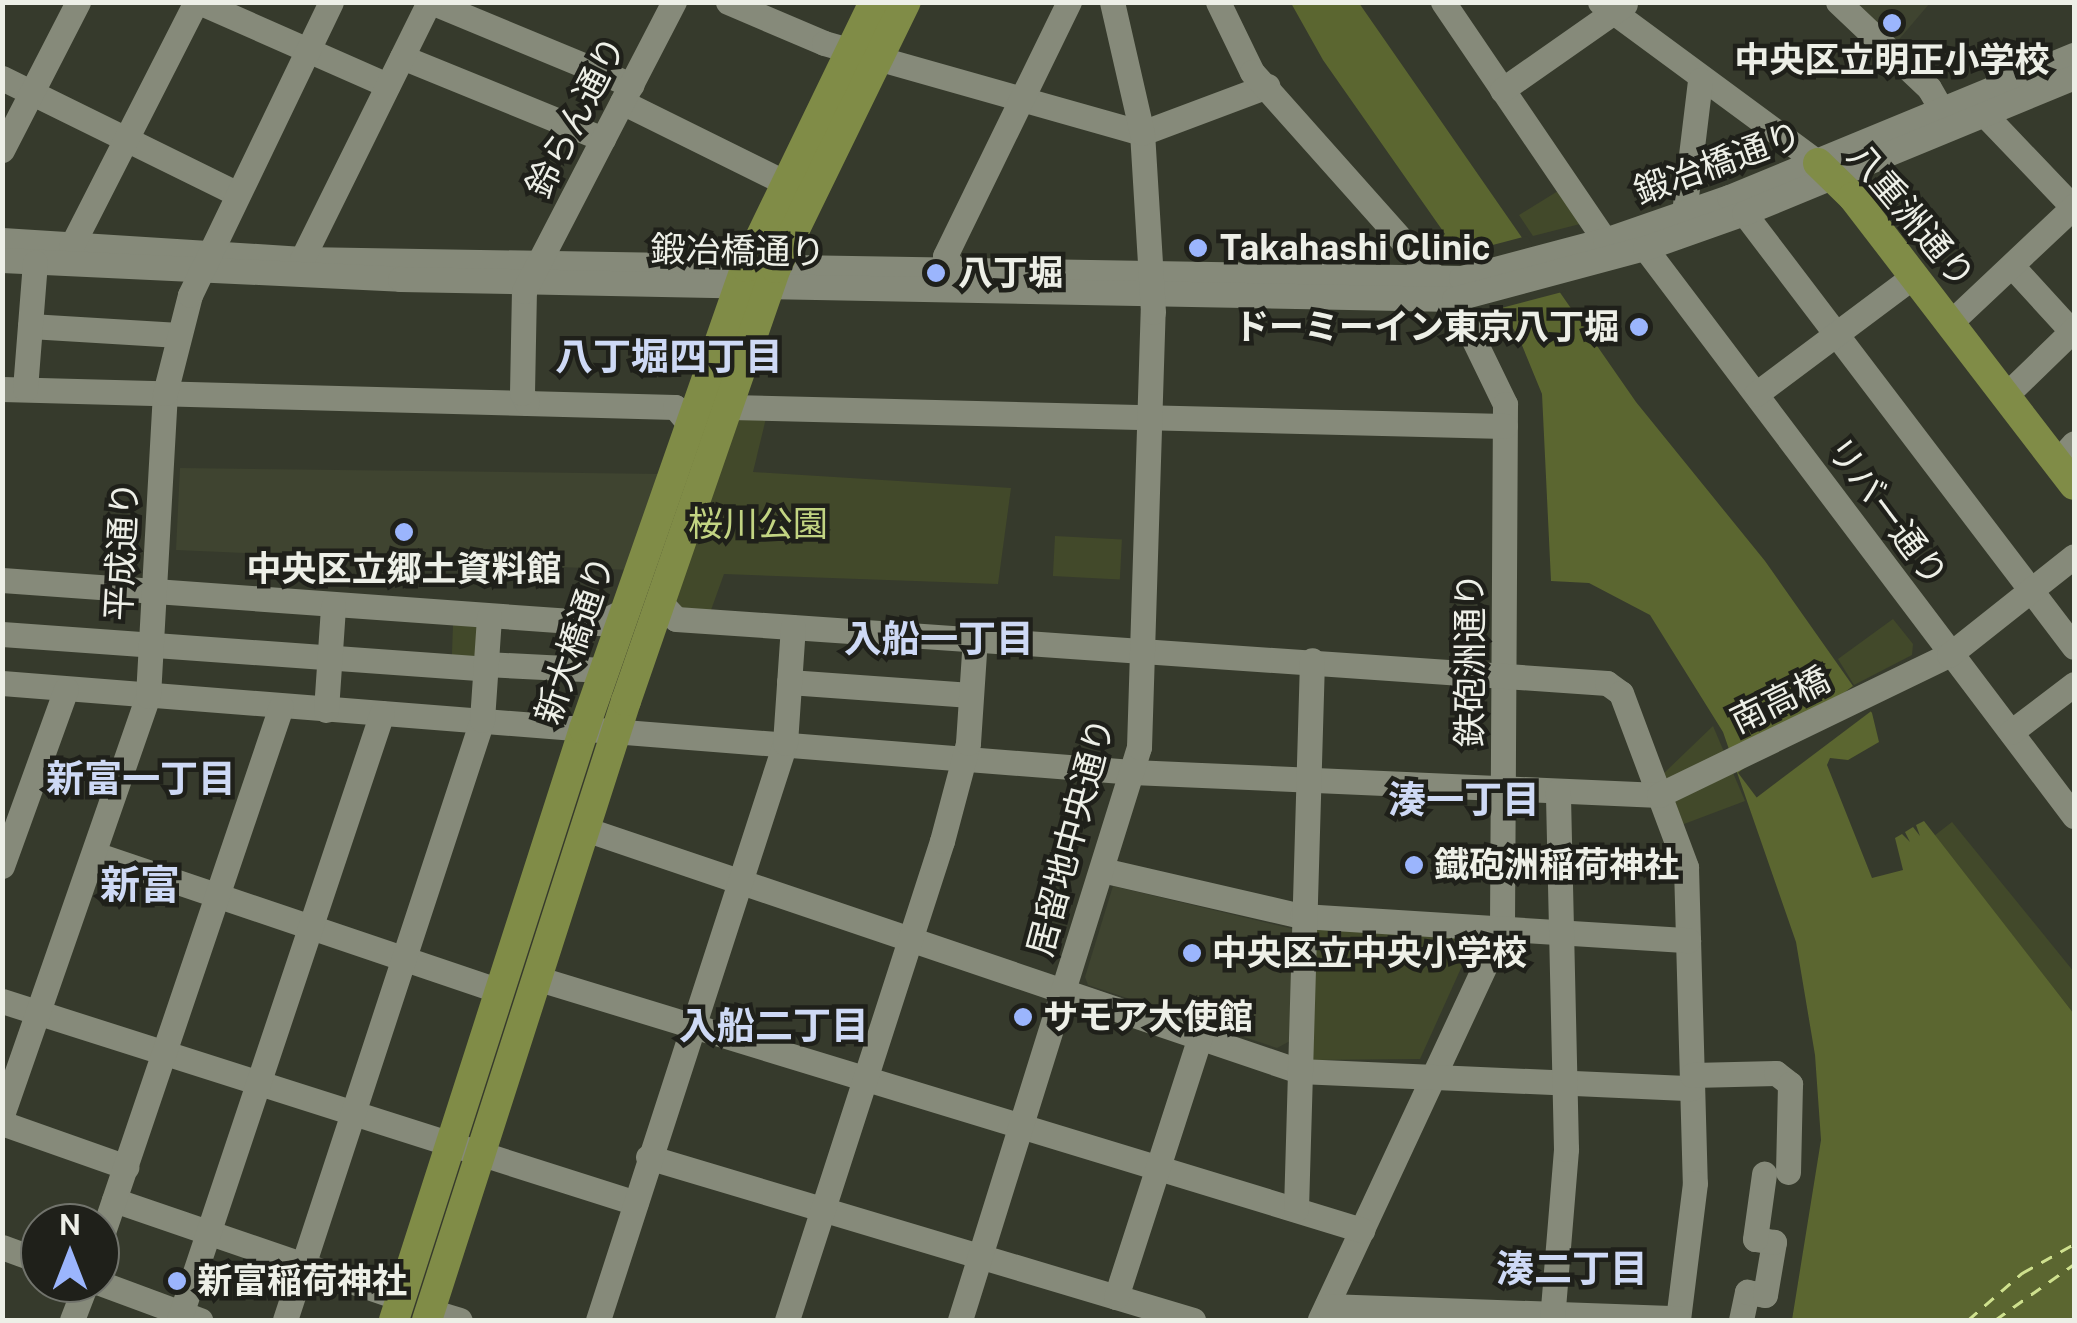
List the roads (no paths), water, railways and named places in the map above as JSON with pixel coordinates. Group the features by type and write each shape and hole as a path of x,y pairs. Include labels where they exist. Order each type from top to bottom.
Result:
{"main road":[{"name":"新大橋通り","path":"397,1309 536,978 660,602 730,406 757,277 784,182 874,2"},
{"name":"新大橋通り","path":"429,1316 499,991 584,729 690,425 757,277 906,2"},
{"name":"八重洲通り","path":"1827,170 2007,394 2069,463"}],"street":[{"path":"2,150 78,2"},
{"path":"71,247 197,2 387,85"},
{"name":"平成通り","path":"2,1114 96,854 148,696 165,393 179,335 202,264 331,2"},
{"path":"302,259 430,2 627,94 784,182"},
{"name":"鈴らん通り","path":"534,273 674,2"},
{"path":"728,2 849,50 1142,133 1267,86"},
{"path":"956,270 946,256 1069,2"},
{"name":"居留地中央通り","path":"960,1320 1132,772 1146,649 1150,283 1142,133 1112,2"},
{"name":"鉄砲洲通り","path":"1218,2 1252,72 1456,288 1504,394 1506,672 1502,929 1323,1313"},
{"path":"1443,2 1605,240"},
{"path":"1838,2 1929,88 1943,112"},
{"path":"1502,90 1614,6"},
{"name":"八重洲通り","path":"1614,6 1700,80 1827,170"},
{"name":"鍛冶橋通り","path":"2,260 1456,288 1554,263 1645,248 1744,212 1943,112 2074,56"},
{"path":"402,57 603,139"},
{"name":"鍛冶橋通り","path":"1554,263 1605,240 1985,116 2074,76"},
{"path":"2,78 236,194"},
{"path":"1684,214 1700,80"},
{"path":"1951,322 2074,207 1985,116"},
{"path":"1744,212 2074,647"},
{"name":"鍛冶橋通り","path":"2,240 202,264 302,259 534,273"},
{"name":"リバー通り","path":"1645,248 1950,655 2071,804"},
{"path":"35,262 30,326 14,389 675,406 690,425"},
{"path":"2007,394 2074,332 2012,266"},
{"name":"鍛冶橋通り","path":"757,277 956,270 1150,283"},
{"path":"527,403 522,393 534,273"},
{"path":"1756,394 1914,276"},
{"path":"30,326 179,335"},
{"path":"730,406 1505,426"},
{"name":"南高橋","path":"1659,795 1950,655 2074,556"},
{"path":"2,580 154,594 598,623 624,611"},
{"path":"660,602 676,619 1506,672 1607,683 1621,693 1686,867 1695,1183 1678,1319 1323,1313"},
{"path":"326,710 333,606"},
{"path":"285,1320 482,720 489,616"},
{"path":"598,1320 785,743 793,627"},
{"path":"2,634 330,659 604,670"},
{"path":"787,1320 867,1078 963,759 975,638"},
{"path":"1296,1209 1312,660"},
{"path":"789,682 971,695"},
{"path":"2,683 1132,772 1659,795"},
{"path":"2011,732 2074,684"},
{"path":"2,866 66,689"},
{"path":"113,1203 166,1056 281,706"},
{"path":"120,1291 187,1318 208,1234 382,714"},
{"path":"1552,1318 1566,1084 1558,792"},
{"path":"585,829 1299,1071 1566,1084 1692,1082 1776,1073 1790,1084 1776,1173 1755,1239 1774,1242 1765,1294 1747,1292 1741,1320"},
{"path":"96,854 499,991"},
{"path":"1102,870 1302,916 1688,940"},
{"path":"536,978 693,1022 1362,1230"},
{"path":"2,1001 260,1088 636,1203"},
{"path":"1128,1307 1158,1168 1200,1037"},
{"path":"2,1122 126,1167"},
{"path":"648,1158 981,1256 1128,1307 1194,1320"},
{"path":"114,1200 303,1266 397,1309"},
{"path":"429,1316 460,1320"}],"place":[{"name":"中央区立明正小学校","path":"1892,23"},
{"name":"Takahashi Clinic","path":"1198,248"},
{"name":"八丁堀","path":"936,273"},
{"name":"ドーミーイン東京八丁堀","path":"1639,327"},
{"name":"中央区立郷土資料館","path":"404,532"},
{"name":"鐡砲洲稲荷神社","path":"1414,865"},
{"name":"中央区立中央小学校","path":"1192,953"},
{"name":"サモア大使館","path":"1023,1017"},
{"name":"新富稲荷神社","path":"177,1281"}],"district":[{"name":"八丁堀四丁目","path":"669,357"},
{"name":"入船一丁目","path":"939,639"},
{"name":"新富一丁目","path":"141,779"},
{"name":"湊一丁目","path":"1464,800"},
{"name":"新富","path":"140,885"},
{"name":"入船二丁目","path":"774,1026"},
{"name":"湊二丁目","path":"1572,1269"}],"park label":[{"name":"桜川公園","path":"758,524"}]}
